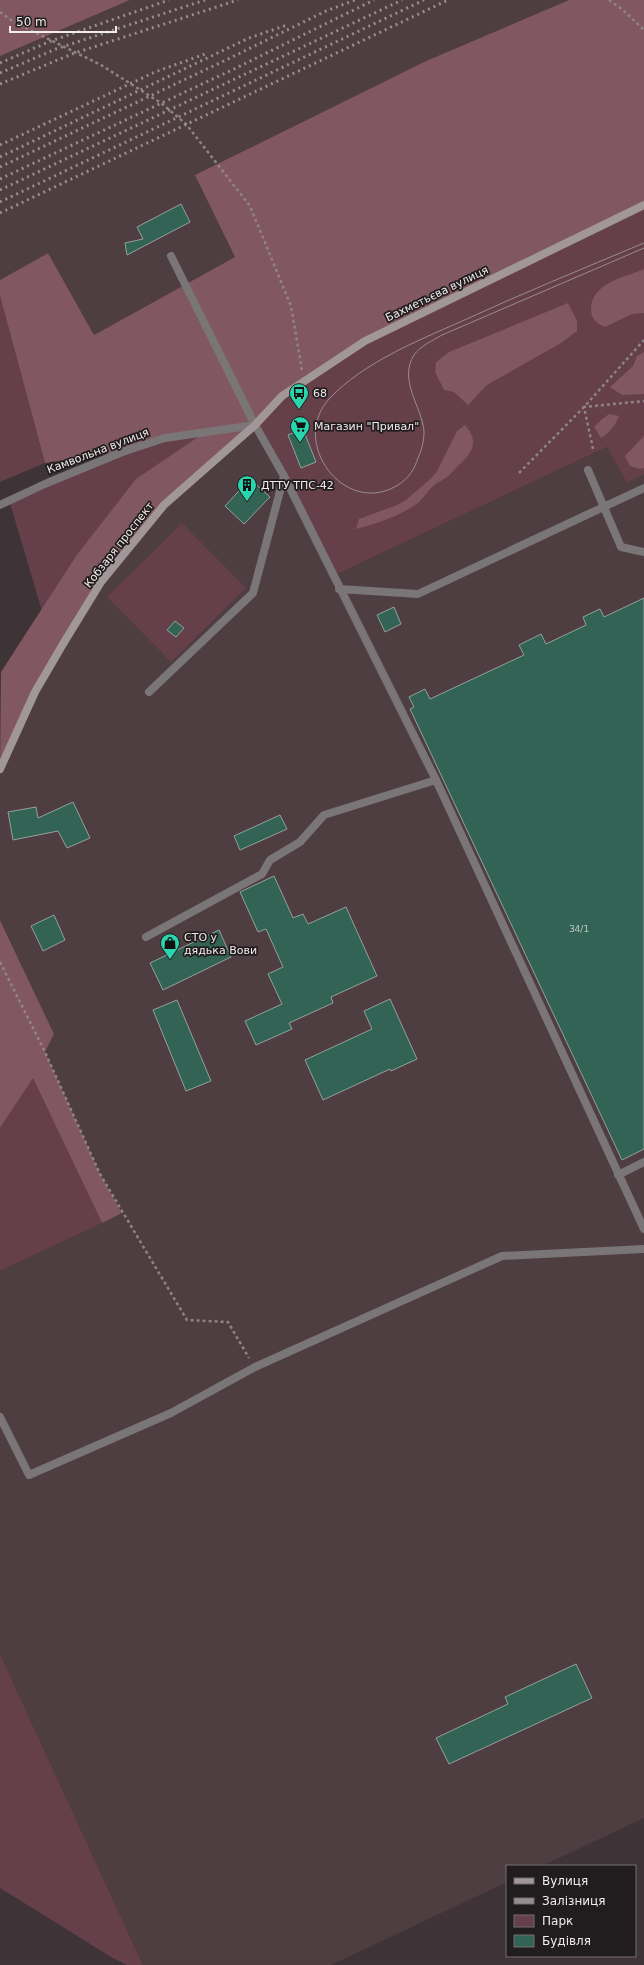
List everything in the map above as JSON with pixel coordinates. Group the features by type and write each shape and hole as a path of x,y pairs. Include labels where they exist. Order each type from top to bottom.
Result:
{"main road":[{"name":"Бахметьєва вулиця","path":"255,425 282,396 365,341 644,205"},
{"name":"Кобзаря проспект","path":"0,770 36,692 101,582 164,505 255,425"}],"street":[{"path":"171,256 255,425 284,476 339,589 436,780 644,1229"},
{"name":"Камвольна вулиця","path":"0,505 47,483 125,451 166,438 255,425"},
{"path":"588,470 621,547 644,552"},
{"path":"149,692 253,592 284,476"},
{"path":"339,589 418,594 644,488"},
{"path":"146,937 262,874 270,860 300,842 324,815 436,780"},
{"path":"618,1175 644,1162"},
{"path":"0,1417 29,1475 171,1413 254,1367 502,1256 644,1249"}],"path":[{"path":"609,0 623,10 644,30"},
{"path":"0,12 14,22 101,64 161,103 186,124 250,206 291,306 304,382"},
{"path":"519,473 584,407 644,340"},
{"path":"584,407 644,401"},
{"path":"584,407 593,449"},
{"path":"0,962 45,1052 100,1174 187,1320 228,1322 254,1367"}],"shaded area":[{"path":"0,0 130,0 0,56"},
{"path":"130,0 569,0 426,61 196,175 235,257 94,335 48,253 0,280 0,56"},
{"path":"569,0 644,0 644,205 365,341 282,396 164,505 101,582 63,644 0,769 1,672 76,556 136,479 204,433 125,451 45,463 0,296 0,280 48,253 94,335 235,257 195,175 426,61"},
{"path":"644,269 644,313 632,314 605,327 599,324 593,318 591,308 593,299 597,292 619,278"},
{"path":"568,303 577,321 577,331 561,343 487,385 468,405 454,392 444,390 435,372 436,362 449,352"},
{"path":"644,352 644,394 622,395 610,387 633,366 637,356"},
{"path":"609,414 619,416 612,428 601,438 594,427"},
{"path":"255,425 333,576 607,447 627,482 644,474 644,1818 544,1865 506,1865 506,1882 331,1965 143,1965 0,1654 0,1271 122,1213 100,1174 45,1052 54,1034 0,919 0,769 35,692 101,582 164,505"},
{"path":"465,425 470,431 472,437 472,447 467,456 449,476 434,485 418,503 412,507 388,519 356,529 359,519 397,505 406,500 429,480 436,473 457,431"},
{"path":"644,436 644,468 640,469 630,466 625,456"},
{"path":"0,920 54,1034 45,1052 100,1174 122,1213 102,1223 33,1078 0,1128"}],"green space":[{"path":"644,205 644,474 627,483 607,447 333,576 255,425 282,396 343,354"},
{"path":"0,296 45,463 0,482"},
{"path":"205,432 76,556 42,611 9,500 125,451"},
{"path":"182,523 246,588 171,662 107,597"},
{"path":"33,1077 102,1223 0,1271 0,1128"},
{"path":"0,1654 143,1965 127,1965 111,1957 0,1888"}],"building":[{"path":"181,204 190,222 127,255 125,243 143,239 137,227"},
{"name":"Магазин \"Привал\"","path":"303,429 316,462 301,468 288,435"},
{"name":"ДТТУ ТПС-42","path":"250,479 270,497 244,524 225,506"},
{"path":"644,598 644,1149 622,1160 410,709 414,707 409,697 425,689 430,699 524,655 519,645 541,634 546,644 586,625 583,617 600,609 604,617"},
{"path":"394,607 401,624 385,632 377,615"},
{"path":"175,621 184,628 176,637 167,630"},
{"path":"73,802 90,838 67,848 58,831 13,840 8,812 36,807 38,818"},
{"path":"280,815 287,829 240,850 234,836"},
{"path":"274,876 293,918 303,914 308,924 346,907 377,976 331,997 333,1003 289,1023 292,1029 256,1045 245,1021 282,1004 268,974 283,967 266,929 258,932 240,892"},
{"path":"54,915 65,940 43,951 31,926"},
{"path":"219,930 231,957 163,990 150,963"},
{"path":"390,999 417,1059 391,1071 390,1069 323,1100 305,1060 372,1029 364,1011"},
{"path":"177,1000 211,1081 186,1091 153,1010"},
{"path":"576,1664 592,1698 449,1764 436,1738 508,1704 505,1697"}],"tram line":[{"path":"644,243 426,337 391,354 358,374 343,385 330,398 319,416 315,435 319,454 328,470 342,484 359,492 378,493 398,485 408,477 415,466 424,438 422,422 412,393 409,374 410,364 414,355 420,349 442,335 644,248"}],"railway":[{"path":"0,63 51,41 169,0"},
{"path":"0,73 56,49 205,0"},
{"path":"0,84 72,54 238,0"},
{"path":"0,167 326,11 355,0"},
{"path":"0,179 234,69 374,0"},
{"path":"0,190 402,0"},
{"path":"0,202 424,0"},
{"path":"0,213 448,0"},
{"path":"0,157 249,38 287,25"},
{"path":"0,145 155,72 208,53"}],"place":[{"name":"68","path":"299,410"},
{"name":"Магазин \"Привал\"","path":"300,443"},
{"name":"ДТТУ ТПС-42","path":"247,502"},
{"name":"СТО у дядька Вови","path":"170,960"}]}
